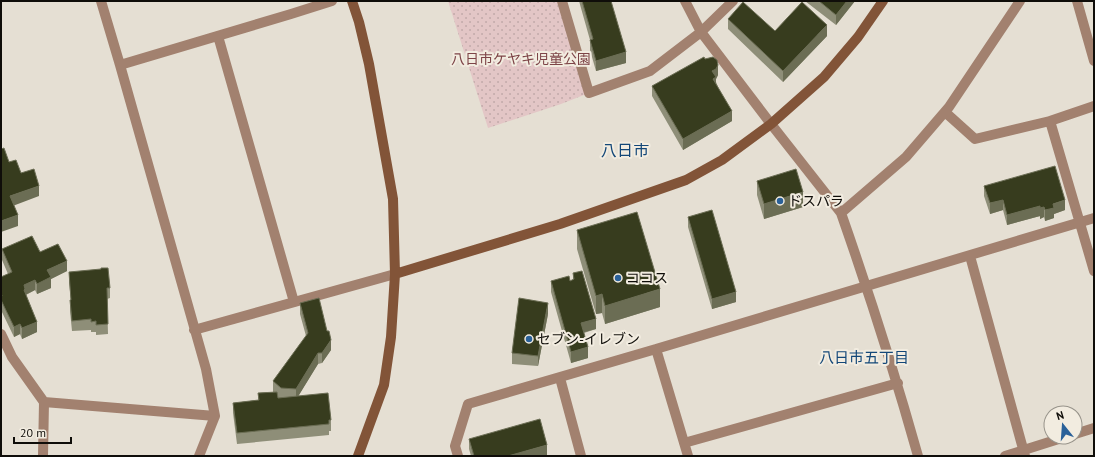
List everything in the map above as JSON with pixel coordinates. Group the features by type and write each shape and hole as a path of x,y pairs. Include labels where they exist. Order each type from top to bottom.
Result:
{"street":[{"path":"101,1 206,369 215,416 199,456"},
{"path":"120,65 332,1"},
{"path":"352,1 359,22 369,64 393,200 395,274 391,337 384,385 358,456"},
{"path":"562,1 588,93 650,71 701,32 733,1"},
{"path":"684,1 701,32 841,213 898,383 918,456"},
{"path":"194,330 395,274 560,224 686,180 722,160 771,124 824,77 858,37 883,1"},
{"path":"841,213 906,157 944,112 1020,1"},
{"path":"1077,1 1094,61"},
{"path":"218,36 294,302"},
{"path":"944,112 975,139 1050,121 1094,106"},
{"path":"1050,121 1094,271"},
{"path":"458,456 455,446 468,404 867,287 1094,218"},
{"path":"970,256 1024,453"},
{"path":"1,334 12,356 44,402 43,456"},
{"path":"656,348 688,456"},
{"path":"560,378 581,456"},
{"path":"684,443 898,383"},
{"path":"44,402 215,416"},
{"path":"1083,431 1094,428"},
{"path":"1005,456 1024,453 1044,445"}],"green space":[{"name":"八日市ケヤキ児童公園","path":"448,1 557,1 589,93 561,104 488,128"}],"building":[{"path":"582,1 611,1 626,52 596,61 590,40 593,39"},
{"path":"819,1 847,1 836,15"},
{"path":"743,2 775,31 802,2 827,25 783,71 728,19"},
{"path":"704,57 705,59 713,57 717,60 718,65 716,69 712,71 716,77 713,79 732,111 683,139 652,86"},
{"path":"4,148 9,162 16,160 21,173 34,169 39,186 10,196 18,215 1,221 1,149"},
{"path":"1055,166 1065,200 1053,204 1054,208 1045,210 1044,207 1040,208 1040,206 1007,215 1003,200 990,203 984,186"},
{"path":"796,169 803,192 764,204 757,181"},
{"path":"712,210 736,292 712,299 688,217"},
{"name":"ココス","path":"637,212 660,289 605,306 602,294 596,296 577,230"},
{"path":"32,236 40,252 58,244 67,261 47,270 51,277 37,284 35,280 24,285 24,290 37,322 22,328 20,324 14,327 1,300 1,277 12,272 2,249"},
{"path":"108,268 110,288 107,288 108,324 96,325 96,321 91,322 91,319 72,321 69,272"},
{"path":"582,271 596,319 581,323 588,347 571,352 551,281 569,276 570,281 574,279 573,273"},
{"path":"319,298 327,331 329,331 331,340 322,353 318,353 296,389 281,388 273,381 308,333 300,303"},
{"name":"セブン-イレブン","path":"519,298 548,303 538,356 512,353"},
{"path":"277,392 278,398 328,393 331,420 329,420 329,424 237,433 233,403 259,400 258,393"},
{"path":"540,419 547,445 508,456 474,456 469,439"}],"place":[{"name":"ドスパラ","path":"780,201"},
{"name":"ココス","path":"618,278"},
{"name":"セブン-イレブン","path":"529,339"}],"district":[{"name":"八日市","path":"625,150"},
{"name":"八日市五丁目","path":"864,358"}]}
